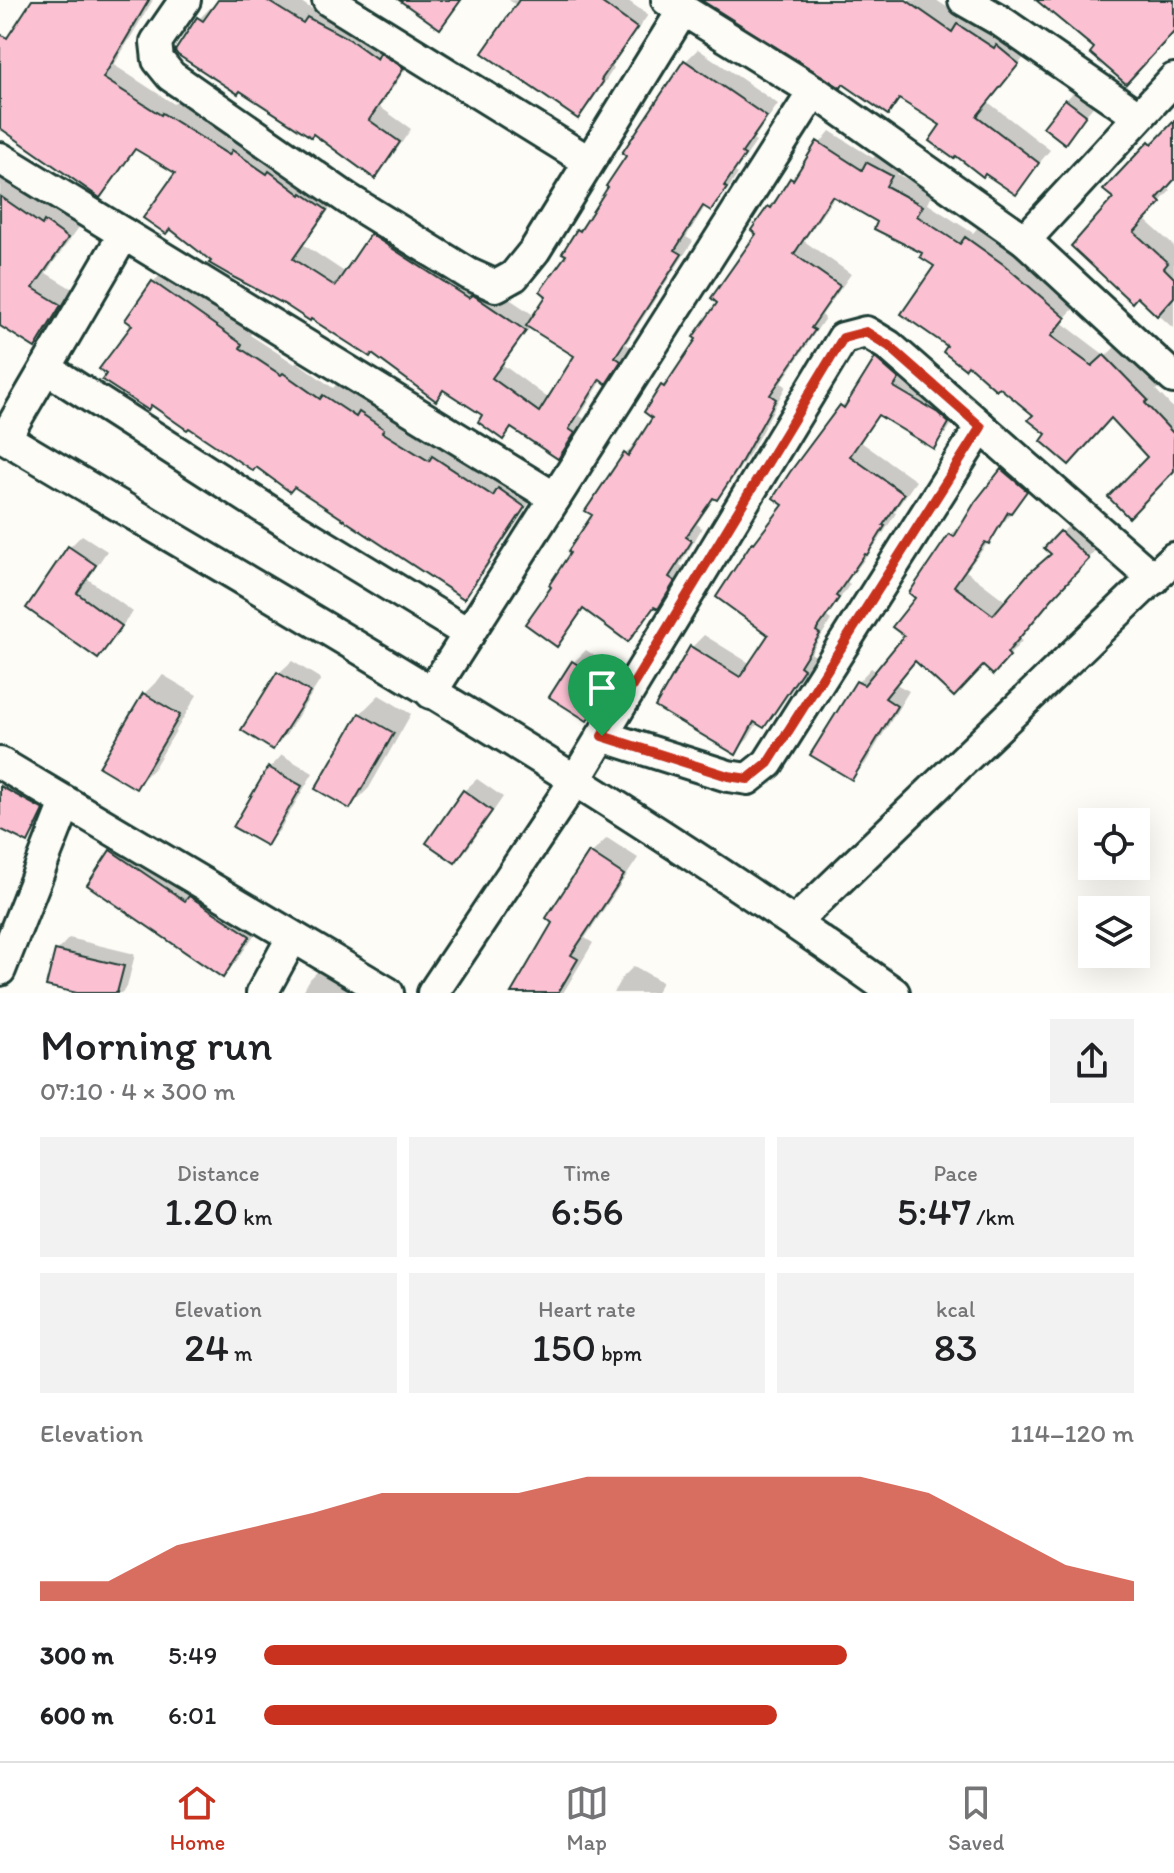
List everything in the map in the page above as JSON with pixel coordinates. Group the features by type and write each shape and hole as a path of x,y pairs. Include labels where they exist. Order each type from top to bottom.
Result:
{"street":[{"path":"185,0 156,42 158,60 171,76 348,199 469,274 496,286 514,276 535,250 675,5 814,91 1025,240 1174,378"},
{"path":"328,0 588,161"},
{"path":"964,0 1008,10 1138,116"},
{"path":"1025,240 1174,79"},
{"path":"431,693 814,91"},
{"path":"0,158 555,498"},
{"path":"124,234 3,437 576,779 795,922 894,993"},
{"path":"433,993 576,779 843,338 866,332 889,346 981,427 1164,569 795,922"},
{"path":"46,368 289,524 469,634"},
{"path":"602,736 728,776 748,779 768,763 981,427"},
{"path":"0,763 388,993"},
{"path":"0,970 66,803"},
{"path":"262,993 292,938"}],"building":[{"path":"32,0 149,0 103,78 229,155 232,150 267,174 269,171 327,210 293,259 335,286 370,234 469,298 473,295 526,331 492,378 539,412 574,356 526,326 546,296 540,291 566,255 562,253 577,229 580,231 608,187 626,156 622,153 684,60 767,117 742,153 745,155 724,186 727,188 711,211 703,206 675,250 682,254 615,357 621,361 606,384 600,379 569,429 575,433 558,459 511,428 503,440 478,422 482,415 443,390 436,401 372,354 370,357 311,319 209,263 211,261 170,229 166,234 143,218 175,173 135,149 100,198 0,128 0,34 7,38"},
{"path":"218,0 266,0 303,23 307,17 349,39 377,59 380,53 404,68 369,120 400,142 375,179 313,134 311,137 178,55 175,51 197,17 203,21"},
{"path":"399,0 461,0 440,29"},
{"path":"519,0 598,0 637,28 578,119 482,53"},
{"path":"701,0 906,0 952,32 957,24 994,48 996,45 1019,64 977,116 1039,163 1016,195 929,141 940,125 899,99 888,115 843,84 841,88"},
{"path":"1036,0 1174,0 1174,32 1126,84 1090,53 1094,48"},
{"path":"1065,99 1086,115 1065,144 1043,127"},
{"path":"1174,121 1174,180 1157,199 1161,203 1134,232 1168,263 1164,268 1174,278 1174,297 1157,316 1137,297 1132,303 1071,246 1113,198 1103,190 1149,141 1152,144"},
{"path":"817,141 862,170 866,162 892,176 886,186 923,206 917,216 960,244 965,237 1003,264 1066,318 1051,336 1092,366 1104,355 1148,400 1145,403 1174,434 1174,471 1129,518 1108,497 1147,457 1111,418 1069,465 1041,441 1046,434 1028,420 1033,415 999,387 996,390 968,365 965,369 943,352 947,346 901,314 934,266 920,257 922,253 874,229 877,222 832,196 794,254 840,286 811,328 815,330 770,395 776,399 738,468 717,500 713,498 686,537 692,541 669,577 675,581 658,609 654,607 628,642 583,609 557,647 525,624 551,587 549,585 570,553 568,551 592,515 585,511 624,453 628,456 652,418 644,412 696,339 693,337 717,303 711,298 756,234 751,230 768,206 771,208 790,178 793,180"},
{"path":"0,196 42,225 44,221 68,238 33,288 61,305 35,348 0,326"},
{"path":"152,281 242,344 240,348 320,399 323,395 356,417 359,412 384,429 382,432 429,461 432,456 493,496 498,488 525,507 464,599 294,487 290,492 256,467 253,471 151,405 148,410 102,380 106,374 99,369 132,325 125,320"},
{"path":"875,358 899,379 894,387 949,423 934,449 878,415 850,456 904,494 816,631 820,634 800,666 804,669 764,728 754,722 736,755 655,707 690,646 740,677 768,635 716,597 752,542 783,505 773,498 790,472 840,405 844,408"},
{"path":"1001,469 1027,491 954,586 993,615 1028,574 1051,554 1044,548 1060,531 1089,559 1007,653 1010,656 993,675 983,666 954,697 915,661 885,698 897,706 852,780 810,755 856,681 864,685 904,636 892,627 915,598 909,593 949,534 954,537 975,502"},
{"path":"68,546 96,565 77,593 122,626 98,659 26,608"},
{"path":"572,661 610,686 587,721 549,697"},
{"path":"277,672 310,692 273,750 241,730"},
{"path":"143,693 180,715 136,789 99,767"},
{"path":"359,713 394,733 350,809 315,789"},
{"path":"268,767 302,786 267,846 233,827"},
{"path":"0,786 44,810 28,843 0,829"},
{"path":"463,790 492,811 455,863 426,843"},
{"path":"110,850 185,901 189,896 250,936 223,978 87,885"},
{"path":"589,852 624,875 571,955 578,959 558,993 511,993 552,923 546,918"},
{"path":"55,950 124,966 117,993 77,993 46,986"}],"route":[{"path":"866,332 889,346 981,427 768,763 748,779 728,776 602,736 843,338 866,332"}]}
